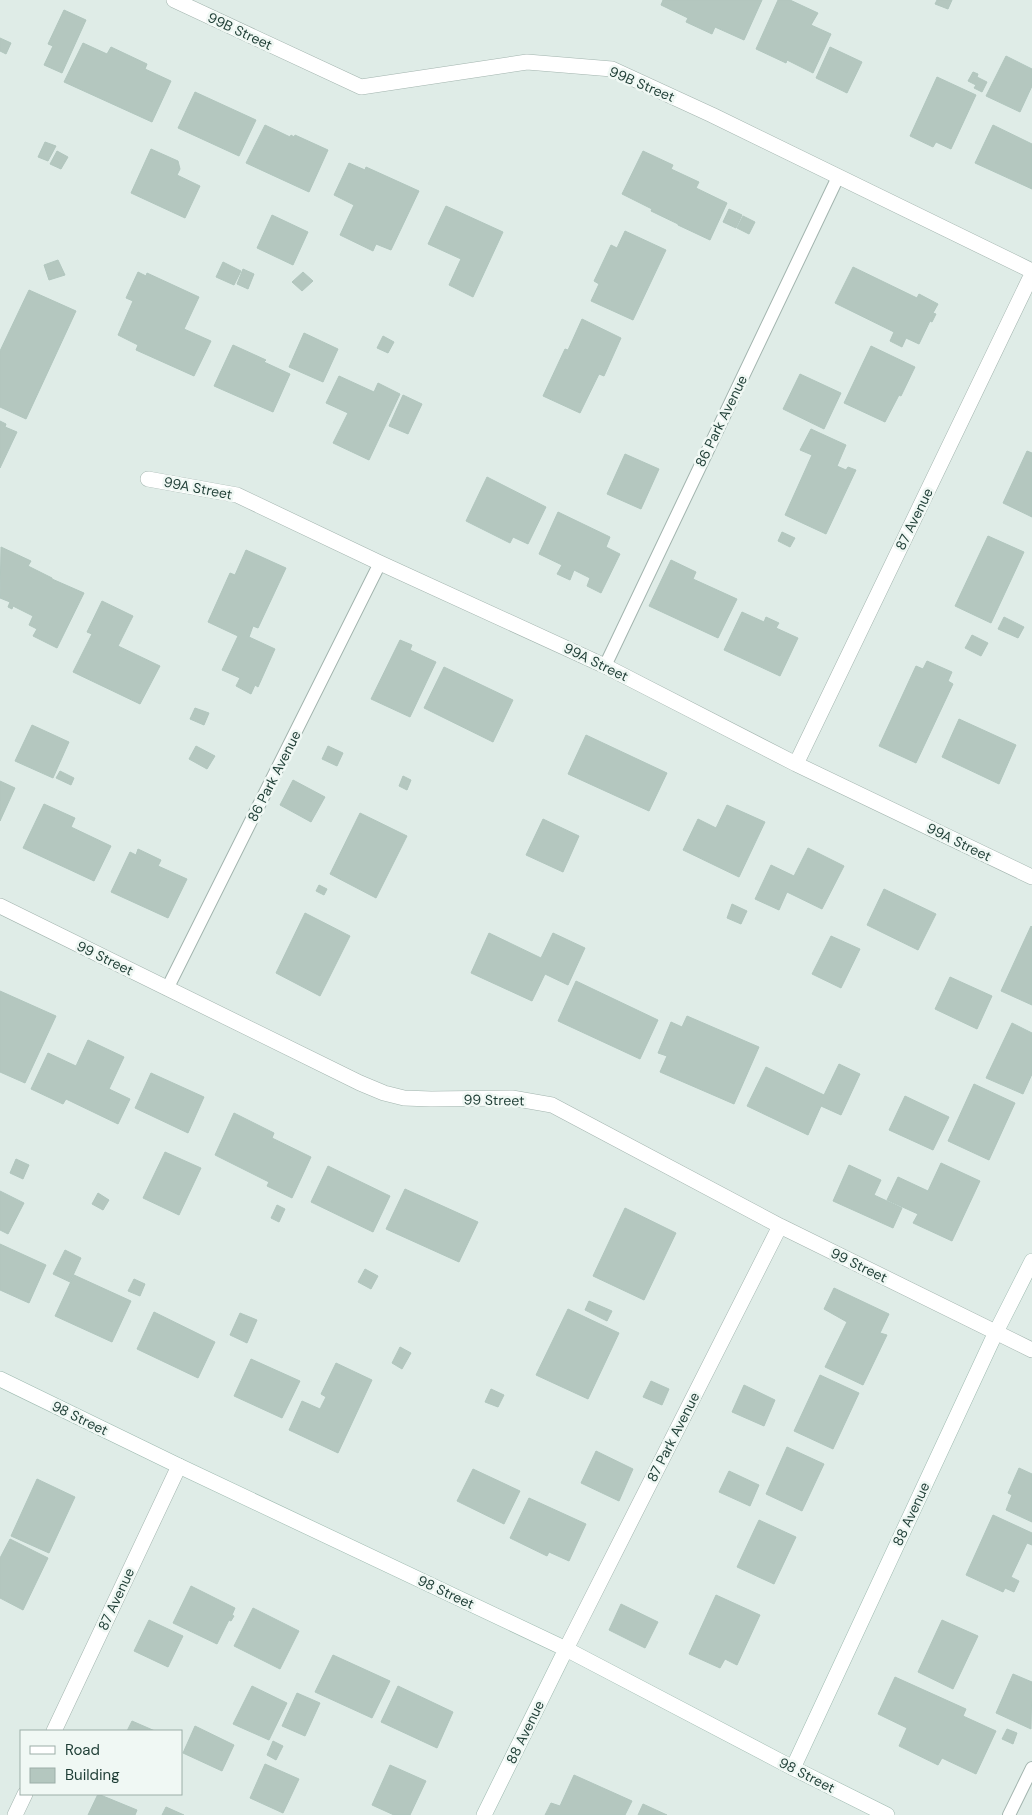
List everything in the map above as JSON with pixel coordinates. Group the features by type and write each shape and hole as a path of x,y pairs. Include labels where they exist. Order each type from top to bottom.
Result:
{"street":[{"name":"99B Street","path":"174,0 361,87 526,62 612,69 712,114 1032,272"},
{"name":"87 Avenue","path":"796,764 1032,272"},
{"name":"99A Street","path":"148,478 237,495 605,666 796,764 1032,877"},
{"name":"99 Street","path":"0,906 360,1083 384,1093 404,1098 432,1100 512,1098 552,1106 780,1226 1032,1350"},
{"name":"87 Park Avenue","path":"566,1649 780,1226"},
{"name":"88 Avenue","path":"793,1768 996,1332 1032,1261"},
{"name":"98 Street","path":"0,1379 566,1649 887,1815"},
{"name":"87 Avenue","path":"54,1730 179,1466"},
{"name":"88 Avenue","path":"484,1815 566,1649"},
{"path":"15,1815 25,1795"}],"lane":[{"name":"86 Park Avenue","path":"605,666 838,177"},
{"name":"86 Park Avenue","path":"167,989 380,563"},
{"path":"1009,1815 1032,1768"}],"building":[{"path":"663,0 762,0 744,40 715,27 712,34 686,22 688,18 661,5"},
{"path":"778,0 790,0 818,13 811,25 831,34 813,73 787,60 786,63 756,49"},
{"path":"937,0 952,0 948,9 935,4"},
{"path":"64,10 86,20 62,73 44,65 53,46 48,44"},
{"path":"0,38 11,43 6,54 0,51"},
{"path":"83,43 107,54 111,47 147,64 145,69 171,81 152,122 64,82"},
{"path":"830,47 862,62 847,93 816,78"},
{"path":"1006,56 1032,69 1032,86 1020,112 986,96"},
{"path":"973,72 978,74 977,77 987,82 982,92 974,88 976,85 968,81"},
{"path":"937,77 976,95 951,149 936,142 933,147 910,136"},
{"path":"195,92 256,120 239,156 178,128"},
{"path":"265,125 290,137 295,135 328,150 309,192 246,163"},
{"path":"993,125 1032,144 1032,189 975,163"},
{"path":"45,142 56,146 48,161 38,157"},
{"path":"151,149 178,161 180,169 177,175 200,186 185,218 131,193"},
{"path":"57,151 68,157 61,169 50,164"},
{"path":"643,151 673,165 671,169 699,182 696,188 727,203 710,240 651,211 652,209 622,194"},
{"path":"349,163 365,170 366,167 419,191 391,250 376,244 373,251 340,235 354,205 334,195"},
{"path":"446,206 503,232 473,297 449,285 461,259 428,244"},
{"path":"729,209 742,215 736,228 723,222"},
{"path":"272,215 308,232 293,265 257,248"},
{"path":"743,216 755,222 749,234 737,228"},
{"path":"625,231 666,250 633,320 591,301 599,284 594,281 611,245 617,248"},
{"path":"58,260 65,275 49,280 44,265"},
{"path":"223,262 241,271 234,285 216,277"},
{"path":"853,267 917,298 919,294 938,304 933,313 936,314 932,322 930,321 919,344 906,338 902,347 890,341 894,332 835,303"},
{"path":"243,269 254,274 248,289 237,284"},
{"path":"138,272 146,276 147,273 199,297 184,329 211,341 194,376 136,350 138,345 118,335 133,301 126,298"},
{"path":"303,272 313,281 302,291 292,282"},
{"path":"29,290 76,311 26,419 0,407 0,351"},
{"path":"582,319 621,338 604,376 599,374 580,413 543,396 565,349 568,350"},
{"path":"304,333 338,349 323,382 289,367"},
{"path":"383,336 394,342 388,353 377,348"},
{"path":"233,345 266,360 264,362 290,374 273,412 214,386"},
{"path":"871,346 915,367 901,396 899,395 885,422 844,403"},
{"path":"800,374 841,393 824,429 783,409"},
{"path":"339,376 374,392 378,383 400,394 369,460 333,443 348,413 326,403"},
{"path":"403,395 422,404 408,434 389,426"},
{"path":"0,421 6,424 5,427 17,432 0,468"},
{"path":"811,429 846,445 837,466 846,470 848,467 856,470 826,534 785,515 812,455 800,450"},
{"path":"1027,451 1032,453 1032,517 1003,503"},
{"path":"625,454 659,469 641,509 607,494"},
{"path":"487,477 546,507 528,544 513,537 510,543 466,521"},
{"path":"558,512 610,537 606,547 620,554 601,593 587,586 590,578 574,570 570,580 557,574 562,565 539,554"},
{"path":"782,532 795,538 790,547 778,541"},
{"path":"988,536 1024,552 991,623 955,606"},
{"path":"1,547 31,561 28,566 84,593 57,648 33,636 37,629 29,625 33,616 13,606 12,609 8,607 10,602 0,598"},
{"path":"246,550 286,568 258,628 253,626 249,637 275,649 258,687 255,685 251,694 236,686 240,678 222,670 238,636 208,622 230,573 235,575"},
{"path":"671,560 696,572 693,579 737,599 718,638 649,606"},
{"path":"102,601 133,616 118,646 160,666 140,704 73,672 92,634 87,632"},
{"path":"742,612 764,622 766,617 779,623 776,628 798,638 780,676 724,650"},
{"path":"1004,617 1024,627 1018,638 998,629"},
{"path":"972,635 988,643 981,656 965,648"},
{"path":"400,640 412,645 410,650 436,662 410,717 371,699"},
{"path":"927,661 952,672 948,681 953,684 916,763 879,746 916,666 923,669"},
{"path":"444,667 513,700 493,742 424,708"},
{"path":"195,708 209,713 204,725 190,719"},
{"path":"959,719 1016,745 999,784 942,757"},
{"path":"32,725 69,742 53,778 15,761"},
{"path":"586,735 667,773 649,811 568,774"},
{"path":"196,746 215,756 207,769 189,759"},
{"path":"328,746 343,753 337,766 322,759"},
{"path":"60,771 74,778 71,785 56,778"},
{"path":"403,776 411,780 407,790 399,786"},
{"path":"293,780 325,797 311,822 280,805"},
{"path":"0,781 15,788 0,821"},
{"path":"44,804 75,818 71,827 111,846 94,881 23,848"},
{"path":"727,805 765,822 739,877 683,850 698,819 716,828"},
{"path":"360,813 407,836 376,898 330,874"},
{"path":"543,819 579,836 563,872 526,855"},
{"path":"808,848 844,866 822,909 787,892 779,910 755,899 771,865 794,876"},
{"path":"138,849 161,860 158,866 187,879 168,918 111,892 130,852 136,855"},
{"path":"319,885 327,889 324,895 316,891"},
{"path":"884,889 936,914 918,950 867,925"},
{"path":"732,904 747,911 741,924 727,918"},
{"path":"305,913 350,936 320,996 276,973"},
{"path":"1032,927 1032,1005 1001,991"},
{"path":"489,933 541,958 553,933 585,948 568,985 545,974 532,1001 471,973"},
{"path":"831,936 860,949 841,988 812,974"},
{"path":"950,977 992,996 977,1029 935,1009"},
{"path":"576,981 658,1020 640,1059 558,1021"},
{"path":"0,991 56,1016 25,1083 0,1072"},
{"path":"687,1016 759,1047 734,1104 660,1072 667,1056 658,1053 671,1022 682,1027"},
{"path":"1012,1023 1032,1033 1032,1074 1023,1094 986,1078"},
{"path":"88,1040 124,1057 109,1089 130,1099 118,1124 66,1099 63,1104 31,1089 48,1053 76,1066"},
{"path":"839,1064 860,1074 841,1115 821,1106 808,1135 747,1106 766,1067 824,1095"},
{"path":"151,1073 204,1097 188,1133 135,1108"},
{"path":"974,1084 1015,1103 989,1160 948,1141"},
{"path":"905,1096 949,1117 933,1150 889,1130"},
{"path":"234,1113 274,1133 272,1138 311,1157 292,1198 267,1186 269,1182 215,1155"},
{"path":"165,1152 201,1168 179,1215 143,1198"},
{"path":"16,1159 29,1165 23,1179 10,1173"},
{"path":"941,1163 980,1181 952,1241 913,1223 918,1214 887,1200 898,1177 928,1191"},
{"path":"849,1165 881,1180 874,1195 902,1208 893,1228 833,1201"},
{"path":"328,1166 390,1196 373,1232 311,1202"},
{"path":"405,1189 478,1222 459,1262 386,1229"},
{"path":"0,1191 24,1203 8,1234 0,1230"},
{"path":"98,1193 109,1200 103,1210 92,1204"},
{"path":"277,1205 285,1209 279,1222 271,1218"},
{"path":"625,1208 676,1233 644,1300 593,1276"},
{"path":"0,1244 46,1265 29,1303 0,1290"},
{"path":"65,1250 81,1258 70,1282 53,1274"},
{"path":"365,1269 378,1276 371,1289 358,1282"},
{"path":"74,1275 131,1301 112,1342 55,1316"},
{"path":"134,1279 145,1284 140,1296 128,1291"},
{"path":"834,1288 889,1314 880,1333 887,1335 863,1385 825,1367 847,1322 824,1309"},
{"path":"589,1301 612,1311 607,1321 585,1310"},
{"path":"568,1309 619,1333 588,1399 536,1375"},
{"path":"154,1312 215,1342 198,1378 137,1349"},
{"path":"240,1313 257,1320 247,1343 230,1335"},
{"path":"400,1347 411,1353 402,1369 392,1363"},
{"path":"251,1359 300,1381 282,1418 234,1396"},
{"path":"336,1363 372,1380 338,1453 289,1430 302,1401 320,1409 326,1397 321,1394"},
{"path":"820,1375 859,1393 833,1449 794,1431"},
{"path":"651,1381 669,1389 662,1405 643,1397"},
{"path":"744,1385 775,1400 764,1426 732,1412"},
{"path":"491,1389 504,1395 498,1407 485,1402"},
{"path":"787,1447 824,1464 802,1511 766,1494"},
{"path":"596,1451 633,1469 619,1501 581,1483"},
{"path":"1019,1468 1032,1474 1032,1522 1006,1510 1012,1495 1008,1493"},
{"path":"473,1469 520,1491 504,1524 457,1501"},
{"path":"729,1471 759,1485 750,1506 719,1492"},
{"path":"37,1479 75,1497 49,1553 11,1536"},
{"path":"529,1498 586,1524 569,1561 549,1552 547,1556 510,1538"},
{"path":"993,1515 1032,1533 1032,1545 1027,1543 1011,1577 1019,1581 1014,1592 1005,1588 1003,1592 966,1575"},
{"path":"759,1520 796,1537 774,1584 737,1567"},
{"path":"10,1539 48,1558 23,1610 0,1598 0,1558"},
{"path":"191,1586 235,1608 232,1615 234,1616 231,1621 229,1620 217,1644 173,1623"},
{"path":"716,1595 760,1615 737,1665 725,1659 720,1668 689,1654"},
{"path":"621,1604 658,1622 645,1648 609,1630"},
{"path":"253,1608 299,1631 280,1669 234,1646"},
{"path":"149,1620 183,1636 168,1667 134,1651"},
{"path":"942,1620 978,1636 953,1689 918,1672"},
{"path":"333,1655 390,1681 372,1718 315,1692"},
{"path":"1013,1674 1032,1682 1031,1729 996,1713"},
{"path":"895,1677 966,1709 963,1716 996,1731 976,1774 942,1758 938,1765 899,1746 907,1728 878,1714"},
{"path":"252,1686 287,1703 269,1740 233,1724"},
{"path":"398,1686 453,1712 437,1748 381,1722"},
{"path":"297,1693 320,1703 305,1736 282,1726"},
{"path":"132,1721 153,1730 128,1730"},
{"path":"195,1726 234,1745 222,1771 183,1753"},
{"path":"1007,1729 1017,1733 1013,1744 1002,1739"},
{"path":"273,1741 283,1746 276,1760 267,1755"},
{"path":"265,1764 299,1779 283,1813 250,1798"},
{"path":"390,1765 426,1781 410,1815 394,1815 372,1805"},
{"path":"574,1775 632,1801 625,1815 545,1815 551,1803 560,1806"},
{"path":"98,1795 137,1810 135,1815 88,1815"},
{"path":"643,1804 667,1815 638,1815"},
{"path":"166,1807 184,1815 162,1815"}]}
